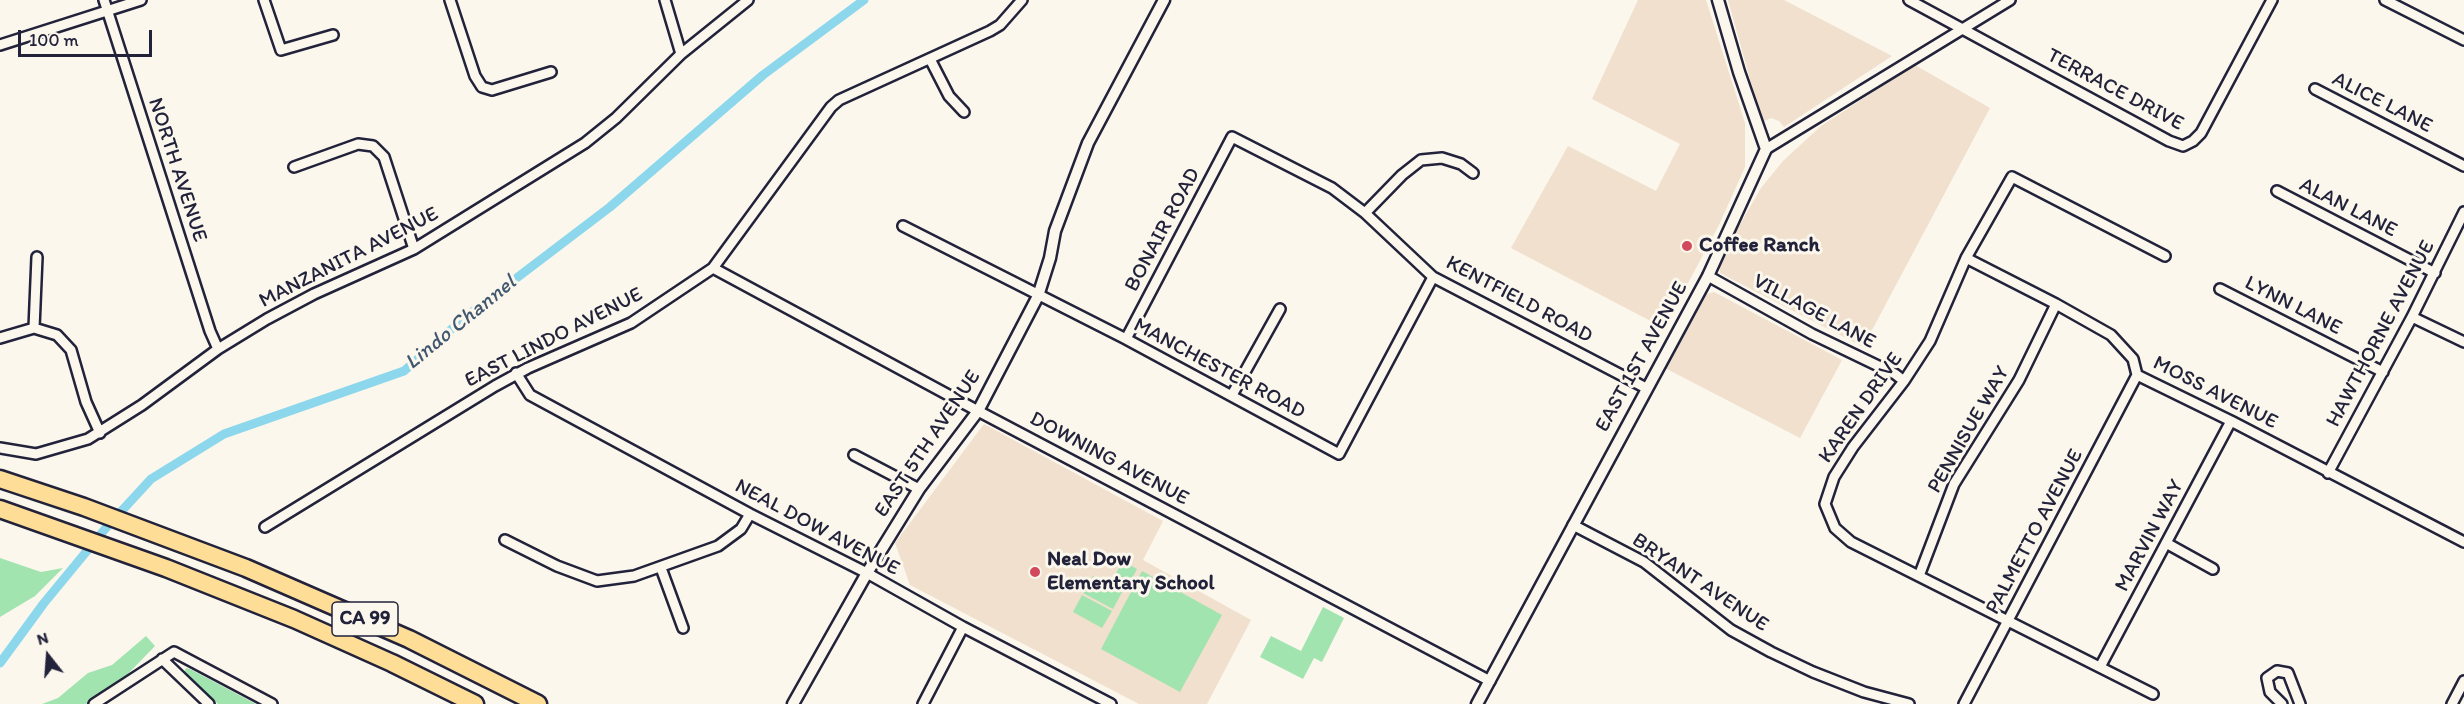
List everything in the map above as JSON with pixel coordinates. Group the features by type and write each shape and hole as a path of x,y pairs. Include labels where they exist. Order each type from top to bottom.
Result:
{"highway":[{"name":"CA 99","path":"0,479 186,545 297,590 409,639 538,704"},
{"name":"CA 99","path":"0,509 166,568 294,619 392,663 475,704"}],"street":[{"name":"NORTH AVENUE","path":"104,0 210,331 218,349"},
{"path":"0,45 141,0"},
{"path":"264,0 281,50 333,35"},
{"path":"450,0 475,76 482,87 492,90 551,72"},
{"path":"665,0 681,54"},
{"name":"MANZANITA AVENUE","path":"0,448 36,454 74,444 100,433 218,349 314,294 414,249 585,143 615,118 681,54 747,0"},
{"name":"EAST LINDO AVENUE","path":"266,527 516,373 631,323 713,268 831,107 847,94 1000,25 1022,0"},
{"name":"EAST 5TH AVENUE","path":"793,704 867,573 919,489 978,411 1038,296 1050,258 1055,231 1088,143 1164,0"},
{"path":"1718,0 1739,72 1766,149 2010,0"},
{"name":"TERRACE DRIVE","path":"1909,0 2169,141 2183,146 2193,141 2201,133 2272,0"},
{"path":"2385,0 2464,40"},
{"path":"930,58 949,96 964,112"},
{"name":"ALICE LANE","path":"2315,89 2464,166"},
{"name":"KENTFIELD ROAD","path":"1232,137 1312,176 1365,213 1433,276 1646,388"},
{"name":"BONAIR ROAD","path":"1126,339 1232,137"},
{"path":"294,167 358,144 373,146 384,157 414,249"},
{"name":"EAST 1ST AVENUE","path":"1477,704 1708,276 1766,149"},
{"path":"1365,213 1402,175 1421,160 1442,158 1461,164 1473,172"},
{"name":"KAREN DRIVE","path":"2154,694 1840,534 1830,519 1825,504 1834,477 1853,447 1904,381 1930,341 1966,258 2012,177 2165,256"},
{"name":"ALAN LANE","path":"2277,191 2435,273"},
{"name":"HAWTHORNE AVENUE","path":"2328,473 2461,227 2464,212"},
{"name":"MANCHESTER ROAD","path":"903,226 1126,339 1339,454 1433,276"},
{"path":"34,328 38,257"},
{"name":"MOSS AVENUE","path":"1966,258 2056,304 2110,335 2133,359 2137,375 2464,542"},
{"name":"DOWNING AVENUE","path":"713,268 978,411 1490,681"},
{"name":"VILLAGE LANE","path":"1708,276 1812,334 1895,374 1904,381"},
{"name":"LYNN LANE","path":"2220,289 2383,372"},
{"name":"PENNISUE WAY","path":"1919,576 1954,484 2019,380 2056,304"},
{"path":"1232,395 1280,309"},
{"path":"2412,317 2464,342"},
{"path":"0,338 34,328 57,335 71,350 86,402 100,433"},
{"name":"NEAL DOW AVENUE","path":"516,373 530,394 750,514 867,573 963,627 1111,704"},
{"name":"PALMETTO AVENUE","path":"1964,704 2137,375"},
{"name":"MARVIN WAY","path":"2100,667 2231,421"},
{"path":"854,455 919,489"},
{"path":"505,540 557,566 597,580 634,576 718,546 741,529 750,514"},
{"name":"BRYANT AVENUE","path":"1573,525 1644,562 1731,630 1771,652 1864,692 1909,704"},
{"path":"2166,543 2213,569"},
{"path":"661,567 683,628"},
{"path":"923,704 963,627"},
{"path":"93,704 174,652 272,704"},
{"path":"162,660 209,704"},
{"path":"2282,704 2270,692 2267,678 2277,670 2288,673 2300,704"},
{"path":"2452,704 2464,681"}],"shaded area":[{"path":"1638,0 1706,0 1745,123 1745,167 1719,225 1664,328 1511,248 1568,146 1656,191 1680,144 1592,99"},
{"path":"1728,0 1784,0 1892,56 1784,127 1779,121 1771,118 1762,122"},
{"path":"1915,65 1990,108 1863,347 1720,273 1720,259 1761,188 1783,161 1821,126"},
{"path":"1714,292 1842,360 1800,438 1665,368 1704,295"},
{"name":"Neal Dow Elementary School","path":"984,424 1163,521 1143,560 1251,620 1207,704 1139,704 910,585 895,543"}],"green space":[{"path":"0,558 41,572 63,568 35,596 0,617"},
{"path":"1123,561 1137,569 1126,590 1111,582"},
{"path":"1142,571 1222,615 1180,692 1101,649"},
{"path":"1093,576 1122,592 1113,609 1083,593"},
{"path":"1082,595 1112,611 1102,628 1073,612"},
{"path":"1323,607 1344,618 1322,662 1314,658 1303,679 1260,657 1271,636 1301,651"},
{"path":"146,636 155,646 122,680 86,704 42,704 58,698 88,673 112,665"},
{"path":"186,668 256,704 218,704 184,673"}],"waterway":[{"name":"Lindo Channel","path":"0,663 44,603 105,529 151,479 224,434 404,371 464,318 610,207 763,75 864,0"}],"place":[{"name":"Coffee Ranch","path":"1687,246"},
{"name":"Neal Dow Elementary School","path":"1035,572"}]}
